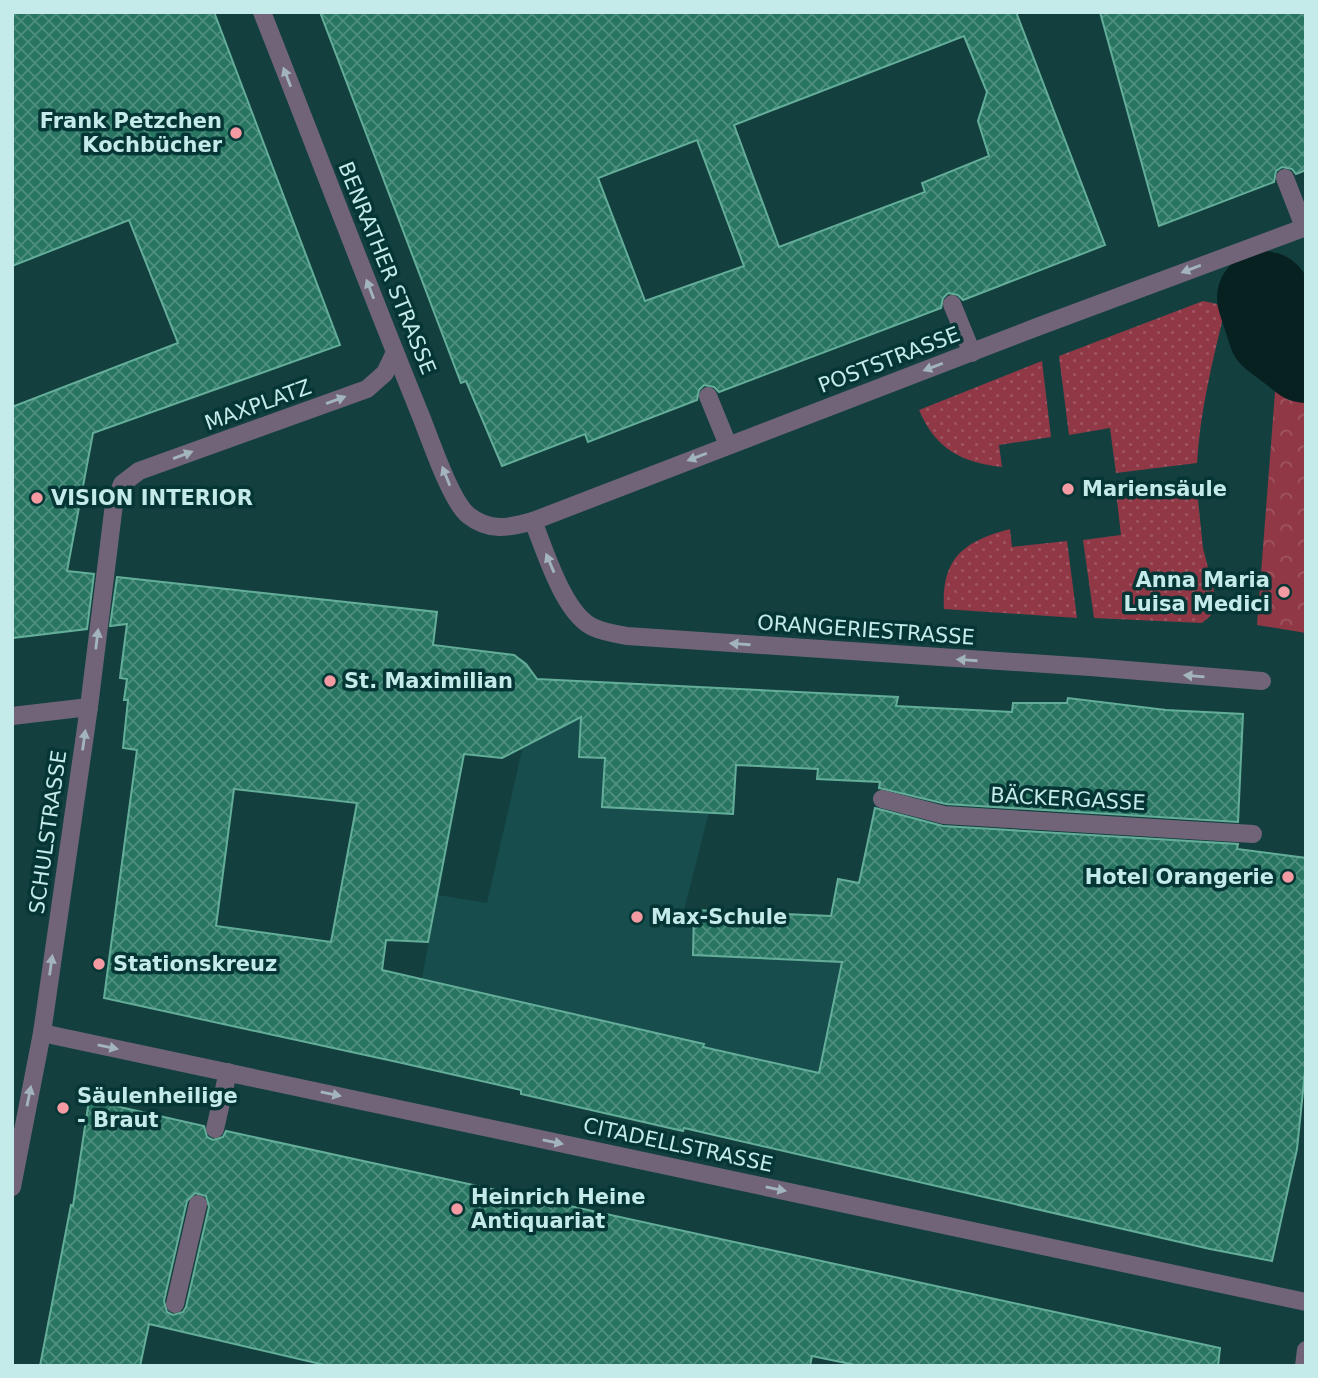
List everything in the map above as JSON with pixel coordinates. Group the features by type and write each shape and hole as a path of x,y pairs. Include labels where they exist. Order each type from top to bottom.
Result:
{"street":[{"name":"BENRATHER STRASSE","path":"262,12 395,352 453,492 466,514 487,526"},
{"path":"1285,178 1305,227"},
{"name":"POSTSTRASSE","path":"487,526 503,529 533,521 1305,227"},
{"path":"952,304 972,352"},
{"name":"MAXPLATZ","path":"122,485 139,471 367,389 386,373 395,352"},
{"path":"708,396 728,445"},
{"name":"SCHULSTRASSE","path":"12,1187 41,1033 89,707 114,504 122,485"},
{"name":"ORANGERIESTRASSE","path":"533,521 563,592 582,620 594,628 627,636 1262,681"},
{"path":"12,716 89,707"},
{"name":"BÄCKERGASSE","path":"882,799 944,815 1253,834"},
{"name":"CITADELLSTRASSE","path":"41,1033 1306,1303"},
{"path":"215,1129 228,1072"},
{"path":"175,1304 198,1204"},
{"path":"1304,1366 1306,1350"}],"shaded area":[{"name":"Max-Schule","path":"583,681 579,757 605,758 603,807 709,812 684,910 850,917 802,1156 402,1063 438,895 487,903 522,750 518,750"}],"green space":[{"path":"1306,286 1306,633 1257,625 1276,380 1283,382 1260,303"},
{"path":"1203,301 1217,304 1223,318 1203,409 1197,463 1116,473 1110,428 1069,435 1059,356"},
{"path":"1042,361 1051,437 999,445 1002,467 974,461 951,451 933,435 919,410"},
{"path":"1196,481 1203,548 1216,599 1213,613 1202,623 1094,618 1083,540 1121,535 1116,492"},
{"path":"1010,529 1012,547 1067,541 1077,618 944,609 947,577 951,564 959,554 980,539"}],"water":[{"path":"1268,300 1274,320 1306,314 1306,379 1283,382 1260,303"}],"building":[{"path":"12,12 214,12 340,345 93,433 67,571 94,574 87,629 12,638 12,407 178,343 129,220 12,266"},
{"path":"320,12 1016,12 1105,245 963,300 958,295 948,293 943,298 941,308 719,392 714,387 704,385 699,390 697,400 588,442 585,434 502,466 466,381 461,383","holes":["964,36 987,92 978,121 989,156 922,183 925,192 779,247 734,125","697,140 744,266 645,301 598,178"]},
{"path":"1100,12 1306,12 1306,170 1296,174 1292,169 1282,167 1276,171 1274,182 1159,226"},
{"path":"117,577 437,612 433,645 514,655 526,664 537,679 898,697 896,706 1012,712 1013,703 1067,703 1068,698 1166,710 1243,714 1238,822 946,804 879,788 880,782 817,779 818,769 736,765 733,814 602,807 605,758 579,757 581,717 502,758 464,754 428,942 386,940 382,970 819,1073 842,962 693,955 694,910 831,916 838,879 859,883 875,808 943,826 1238,844 1237,849 1306,858 1306,1062 1297,1149 1272,1261 684,1128 683,1131 521,1094 521,1090 104,998 137,750 123,748 128,700 124,700 127,679 120,678 127,624 110,626","holes":["234,789 357,803 331,942 216,926"]},
{"path":"89,1100 204,1126 207,1137 213,1140 223,1137 226,1131 1220,1348 1218,1366 860,1366 812,1356 810,1366 329,1366 149,1324 140,1366 40,1366 71,1205 73,1206","holes":["195,1193 206,1196 209,1207 186,1307 183,1312 173,1315 167,1312 164,1301 187,1201"]}],"waterway":[{"path":"1264,298 1275,332 1306,356"}],"place":[{"name":"Frank Petzchen Kochbücher","path":"236,133"},
{"name":"Mariensäule","path":"1068,489"},
{"name":"VISION INTERIOR","path":"37,498"},
{"name":"Anna Maria Luisa Medici","path":"1284,592"},
{"name":"St. Maximilian","path":"330,681"},
{"name":"Hotel Orangerie","path":"1288,877"},
{"name":"Max-Schule","path":"637,917"},
{"name":"Stationskreuz","path":"99,964"},
{"name":"Säulenheilige - Braut","path":"63,1108"},
{"name":"Heinrich Heine Antiquariat","path":"457,1209"}]}
